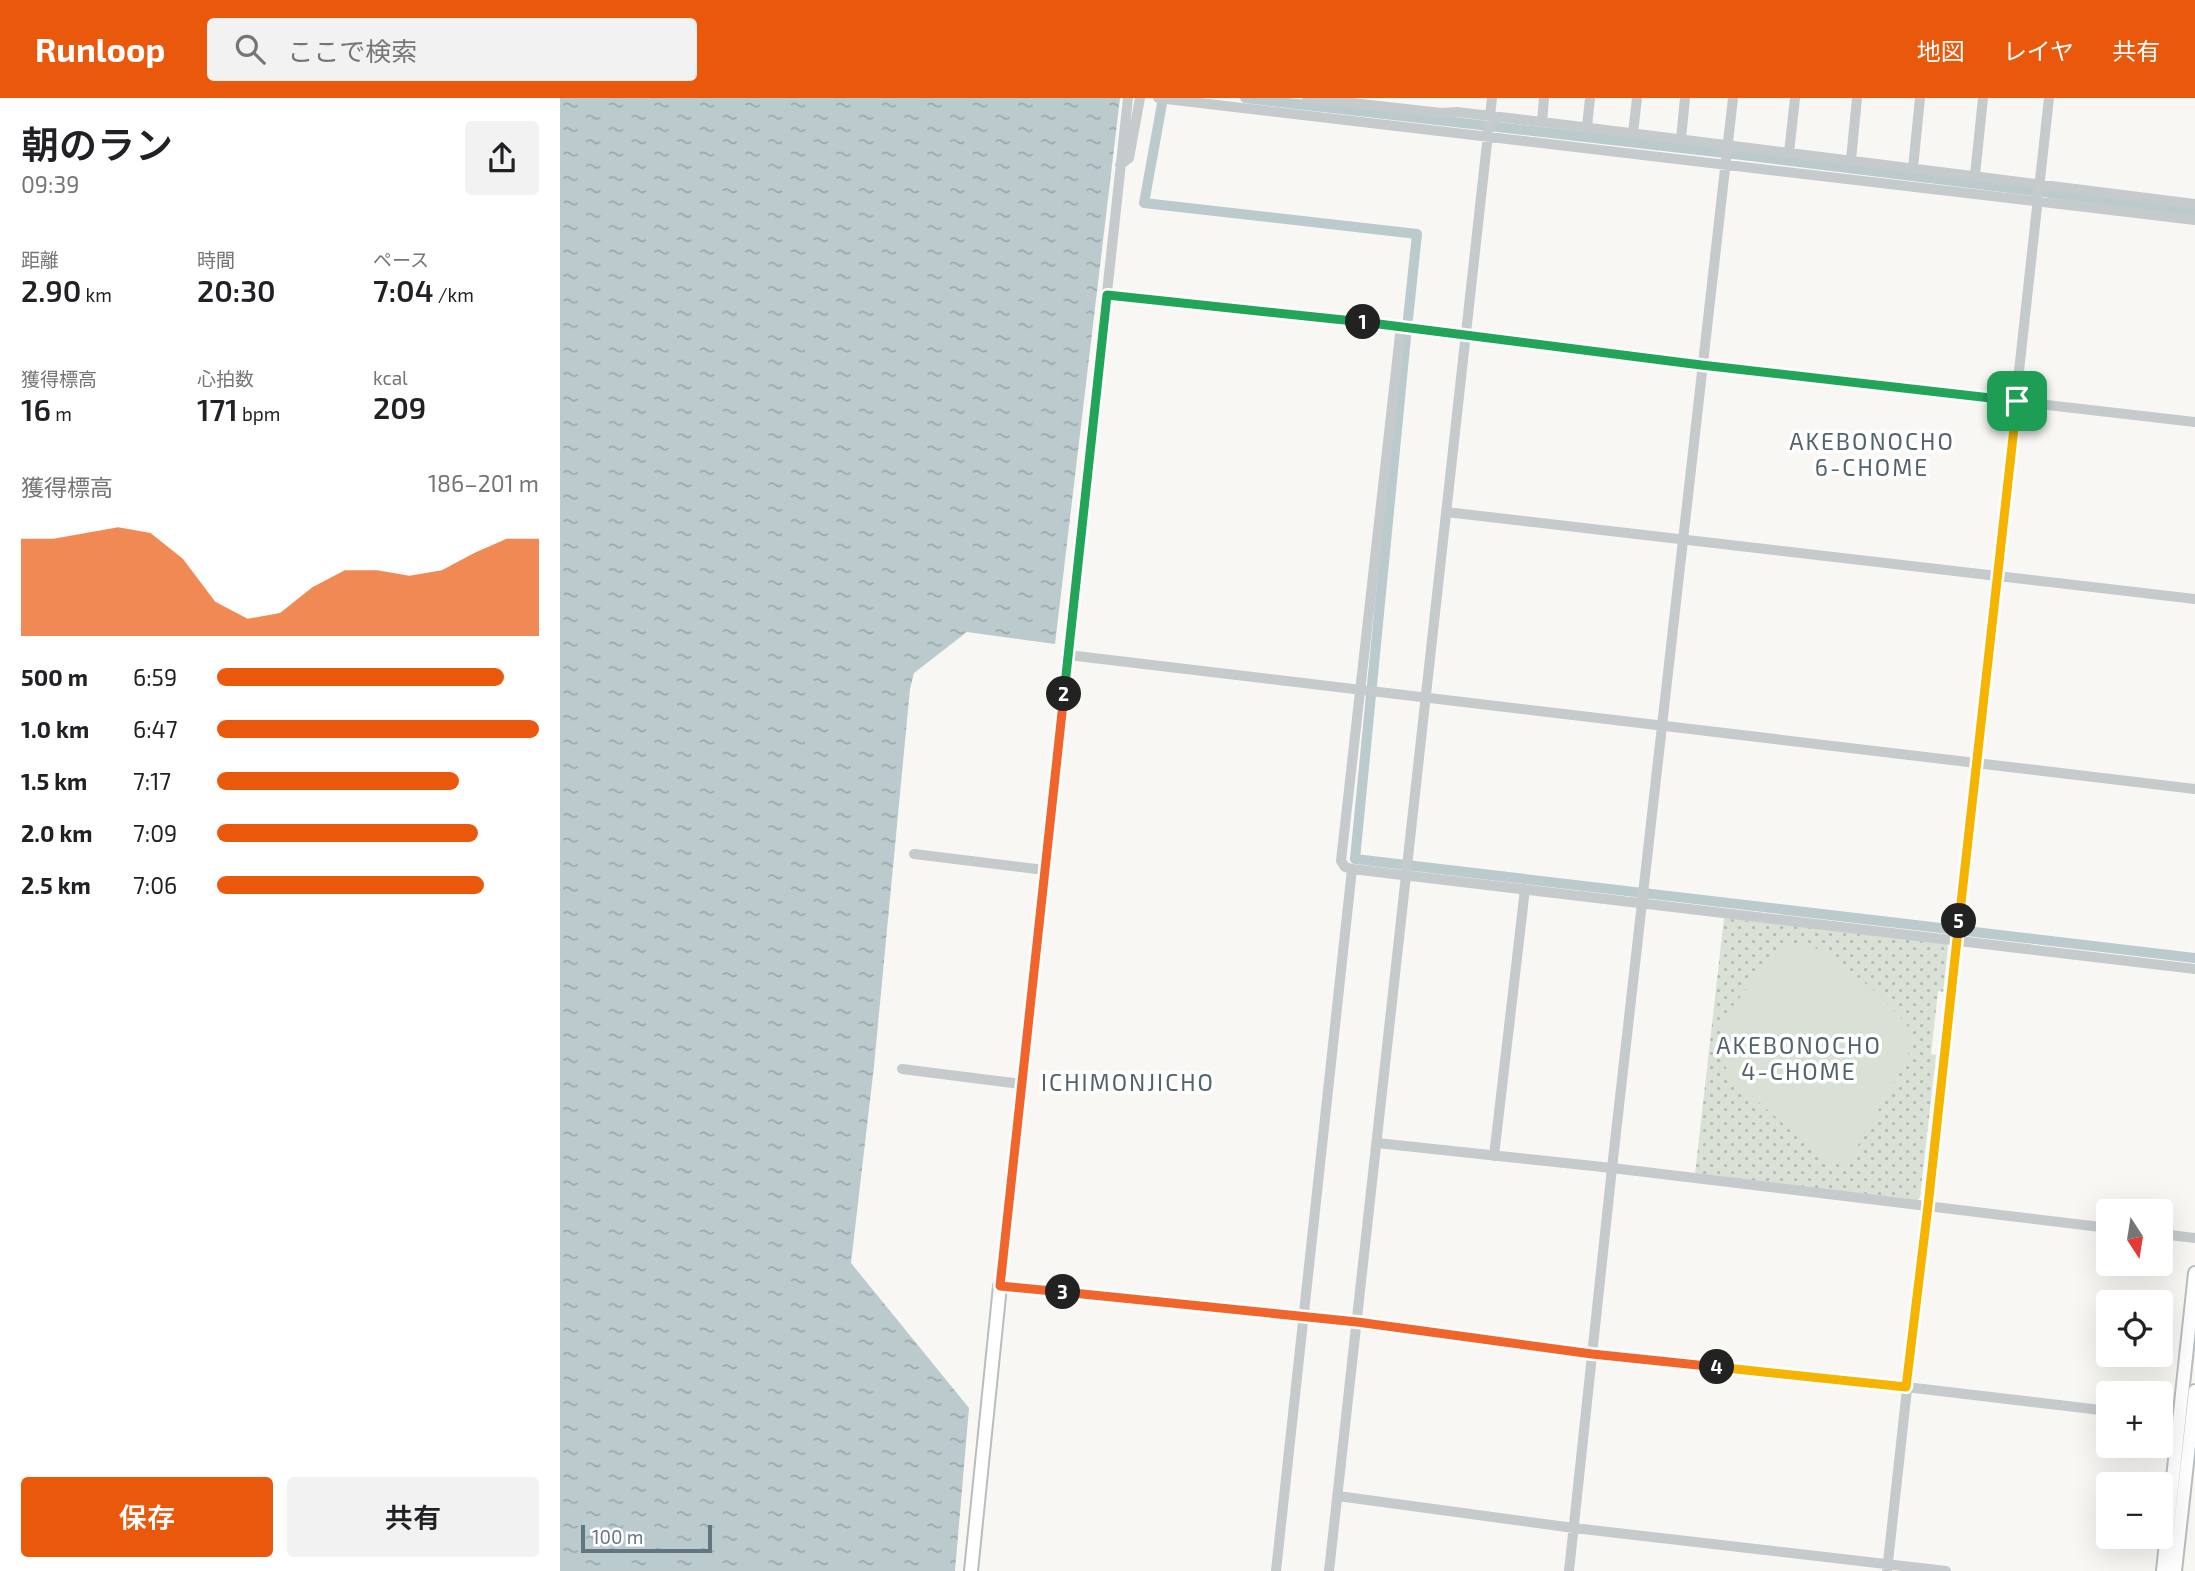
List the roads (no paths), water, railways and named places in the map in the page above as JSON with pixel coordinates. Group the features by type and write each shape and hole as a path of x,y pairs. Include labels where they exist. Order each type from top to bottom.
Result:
{"main road":[{"path":"2175,1571 2189,1421 2195,1273"},
{"path":"971,1571 1000,1286"},
{"path":"2162,1571 2195,1391"}],"street":[{"path":"1128,98 1000,1286 1357,1322 1592,1354 1906,1387 2096,1410"},
{"path":"1120,165 1129,158 1140,98"},
{"path":"1158,98 1196,100 1489,136 1727,155 2039,193 2195,220"},
{"path":"1307,98 1443,113 1457,112 1490,119 1542,122 1681,139 1727,155 1789,153 1975,175 2039,193 2195,204"},
{"path":"1329,1571 1409,868 1492,98"},
{"path":"1542,122 1544,98"},
{"path":"1587,127 1590,98"},
{"path":"1633,133 1637,98"},
{"path":"1681,139 1685,98"},
{"path":"1569,1571 1701,365 1733,98"},
{"path":"1789,153 1795,98"},
{"path":"1851,160 1857,98"},
{"path":"1913,168 1920,98"},
{"path":"1975,175 1983,98"},
{"path":"1887,1568 2049,98"},
{"path":"1107,295 1401,326 1701,365 2195,422"},
{"path":"1401,326 1341,862 1345,867 1409,868 1525,889 1644,896 1957,940 2195,969"},
{"path":"1446,512 2195,599"},
{"path":"1068,655 2195,789"},
{"path":"914,854 1044,870"},
{"path":"1276,1571 1352,869"},
{"path":"1494,1156 1525,889"},
{"path":"902,1069 1021,1084"},
{"path":"1377,1143 1612,1168 2096,1226"},
{"path":"2174,1236 2195,1238"},
{"path":"1338,1496 1887,1568 1946,1571"}],"water":[{"path":"560,98 1120,98 1055,644 967,632 914,673 910,689 874,1066 851,1263 969,1408 955,1571 560,1571"}],"waterway":[{"path":"1163,98 1144,203 1417,234 1408,319"},
{"path":"1245,98 1751,156 2195,211"},
{"path":"1406,337 1355,859 2195,958"}],"district":[{"name":"AKEBONOCHO 6-CHOME","path":"1872,455"},
{"name":"AKEBONOCHO 4-CHOME","path":"1799,1059"},
{"name":"ICHIMONJICHO","path":"1128,1083"}]}
